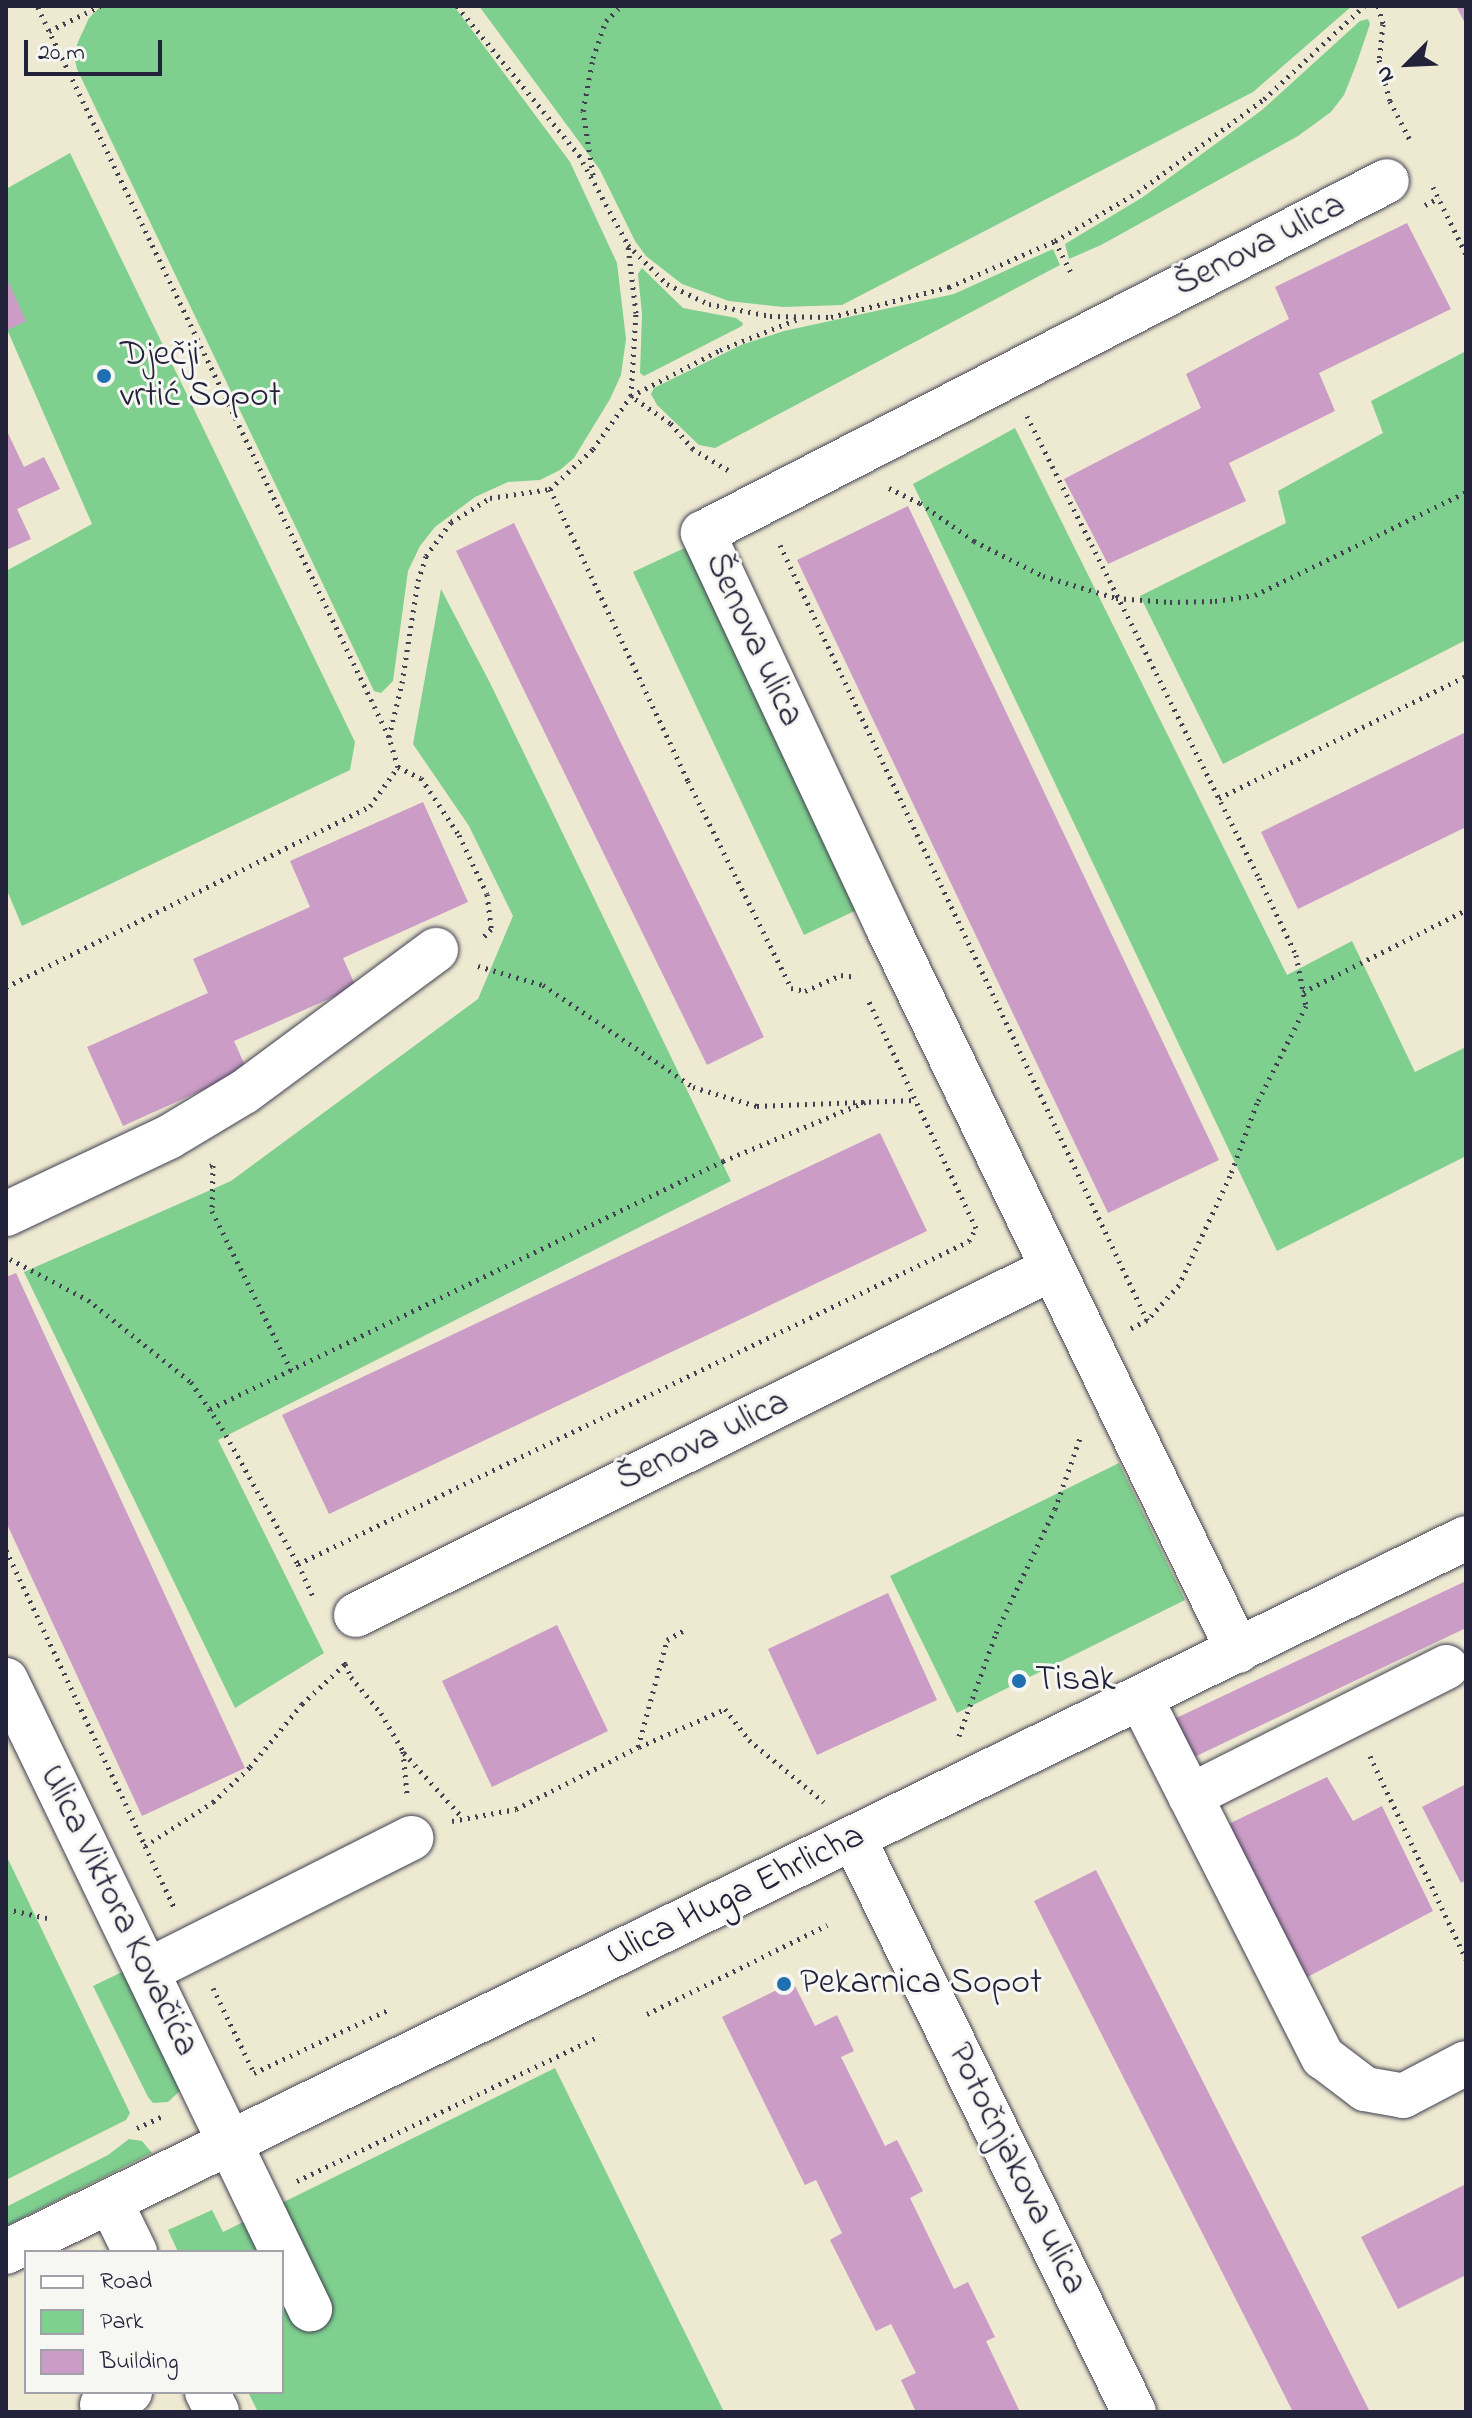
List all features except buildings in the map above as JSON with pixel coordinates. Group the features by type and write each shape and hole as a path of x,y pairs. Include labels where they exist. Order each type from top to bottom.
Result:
{"street":[{"name":"Šenova ulica","path":"1238,1651 1051,1269 703,533 1403,169"},
{"path":"14,1234 244,1092 449,955"},
{"name":"Šenova ulica","path":"337,1624 1051,1269"},
{"name":"Ulica Huga Ehrlicha","path":"6,2252 1466,1538"},
{"path":"1190,1796 1446,1667"},
{"name":"Ulica Viktora Kovačića","path":"6,1680 282,2250"},
{"path":"1141,1699 1323,2057 1365,2089 1403,2096 1466,2063"},
{"path":"147,1971 411,1838"},
{"name":"Potočnjakova ulica","path":"854,1839 1134,2412"},
{"path":"110,2201 134,2250"},
{"name":"Ulica Viktora Kovačića","path":"284,2255 310,2309"},
{"path":"208,2394 217,2412"}],"path":[{"path":"37,6 389,737 398,767 421,778 459,835 487,894 491,929 449,955"},
{"path":"49,31 100,6"},
{"path":"457,6 579,155 628,245 667,284 709,304 770,316 831,317 949,287 1055,241 1138,192 1264,99 1364,6"},
{"path":"594,179 583,111 593,58 606,21 621,6"},
{"path":"1378,6 1383,24 1379,60 1403,169"},
{"path":"1432,184 1466,254"},
{"path":"1055,241 1070,271"},
{"path":"628,245 636,313 631,396"},
{"path":"389,737 402,683 418,581 426,556 451,522 490,498 550,489 593,449 631,396 720,350 807,316"},
{"path":"1006,376 1296,955 1306,1006 1257,1103 1209,1224 1179,1285 1147,1320 1091,1348"},
{"path":"631,396 670,423 693,449 728,470 741,471"},
{"path":"881,484 920,503 974,541 1043,576 1116,598 1215,601 1255,595 1466,492"},
{"path":"298,1564 969,1241 976,1228 856,974 841,975 805,991 791,988 688,781 550,489"},
{"path":"776,537 1147,1320"},
{"path":"1219,798 1466,676"},
{"path":"6,987 370,806 398,767"},
{"path":"1303,992 1466,910"},
{"path":"449,955 543,985 693,1087 757,1106 915,1100"},
{"path":"210,1409 723,1161 865,1102"},
{"path":"199,1172 213,1165 212,1211 291,1370"},
{"path":"14,1234 8,1259 88,1300 191,1382 337,1624 345,1664 351,1677 381,1713 403,1751 462,1817"},
{"path":"958,1741 996,1633 1055,1509 1081,1440 1081,1424"},
{"path":"6,1550 145,1846 213,1802 250,1767 302,1704 345,1664"},
{"path":"638,1747 667,1640 686,1629"},
{"path":"403,1751 411,1838 462,1817 516,1809 638,1747 725,1709 749,1740 827,1805"},
{"path":"1350,1716 1466,1959"},
{"path":"6,1909 47,1918"},
{"path":"647,2014 827,1925"},
{"path":"291,2184 600,2036"},
{"path":"137,2128 177,2110"}],"green space":[{"path":"101,6 454,6 570,162 617,263 626,339 621,375 610,399 574,458 560,470 540,480 508,482 475,497 435,527 420,546 408,571 393,681 381,693 374,691 77,69 74,55 78,42 89,18"},
{"path":"479,6 1352,6 1253,92 842,305 783,307 729,301 682,284 646,256 635,241 600,170"},
{"path":"1368,19 1370,24 1356,65 1344,95 1331,112 1298,136 1101,245 1069,259 1065,244 1143,197 1262,110 1360,21"},
{"name":"Dječji vrtić Sopot","path":"70,153 355,742 350,770 22,926 6,888 6,571 92,524 6,327 6,189"},
{"path":"1053,249 1060,265 715,448 699,445 657,405 651,394 654,388 741,345 784,331 954,294"},
{"path":"642,268 683,308 736,318 743,323 742,326 644,376 640,373 642,314 638,274"},
{"path":"1466,351 1466,640 1223,764 1140,596 1286,523 1278,491 1383,433 1371,401"},
{"path":"1015,428 1287,975 1352,941 1415,1072 1466,1047 1466,1156 1277,1251 913,484"},
{"path":"691,545 863,907 804,935 633,572"},
{"path":"441,589 490,683 731,1181 218,1440 324,1653 235,1708 24,1272 231,1181 478,999 513,916 469,826 413,744"},
{"path":"1119,1463 1185,1600 957,1713 890,1576"},
{"path":"6,1855 130,2113 126,2120 6,2180"},
{"path":"124,1971 182,2089 168,2102 153,2103 148,2097 93,1986"},
{"path":"555,2068 724,2412 258,2412 249,2394 284,2394 284,2250 177,2250 168,2230 212,2210 223,2232"},
{"path":"129,2139 142,2141 152,2153 6,2226 6,2207 108,2155"}],"place":[{"name":"Dječji vrtić Sopot","path":"104,376"},
{"name":"Tisak","path":"1019,1681"},
{"name":"Pekarnica Sopot","path":"784,1984"}]}
